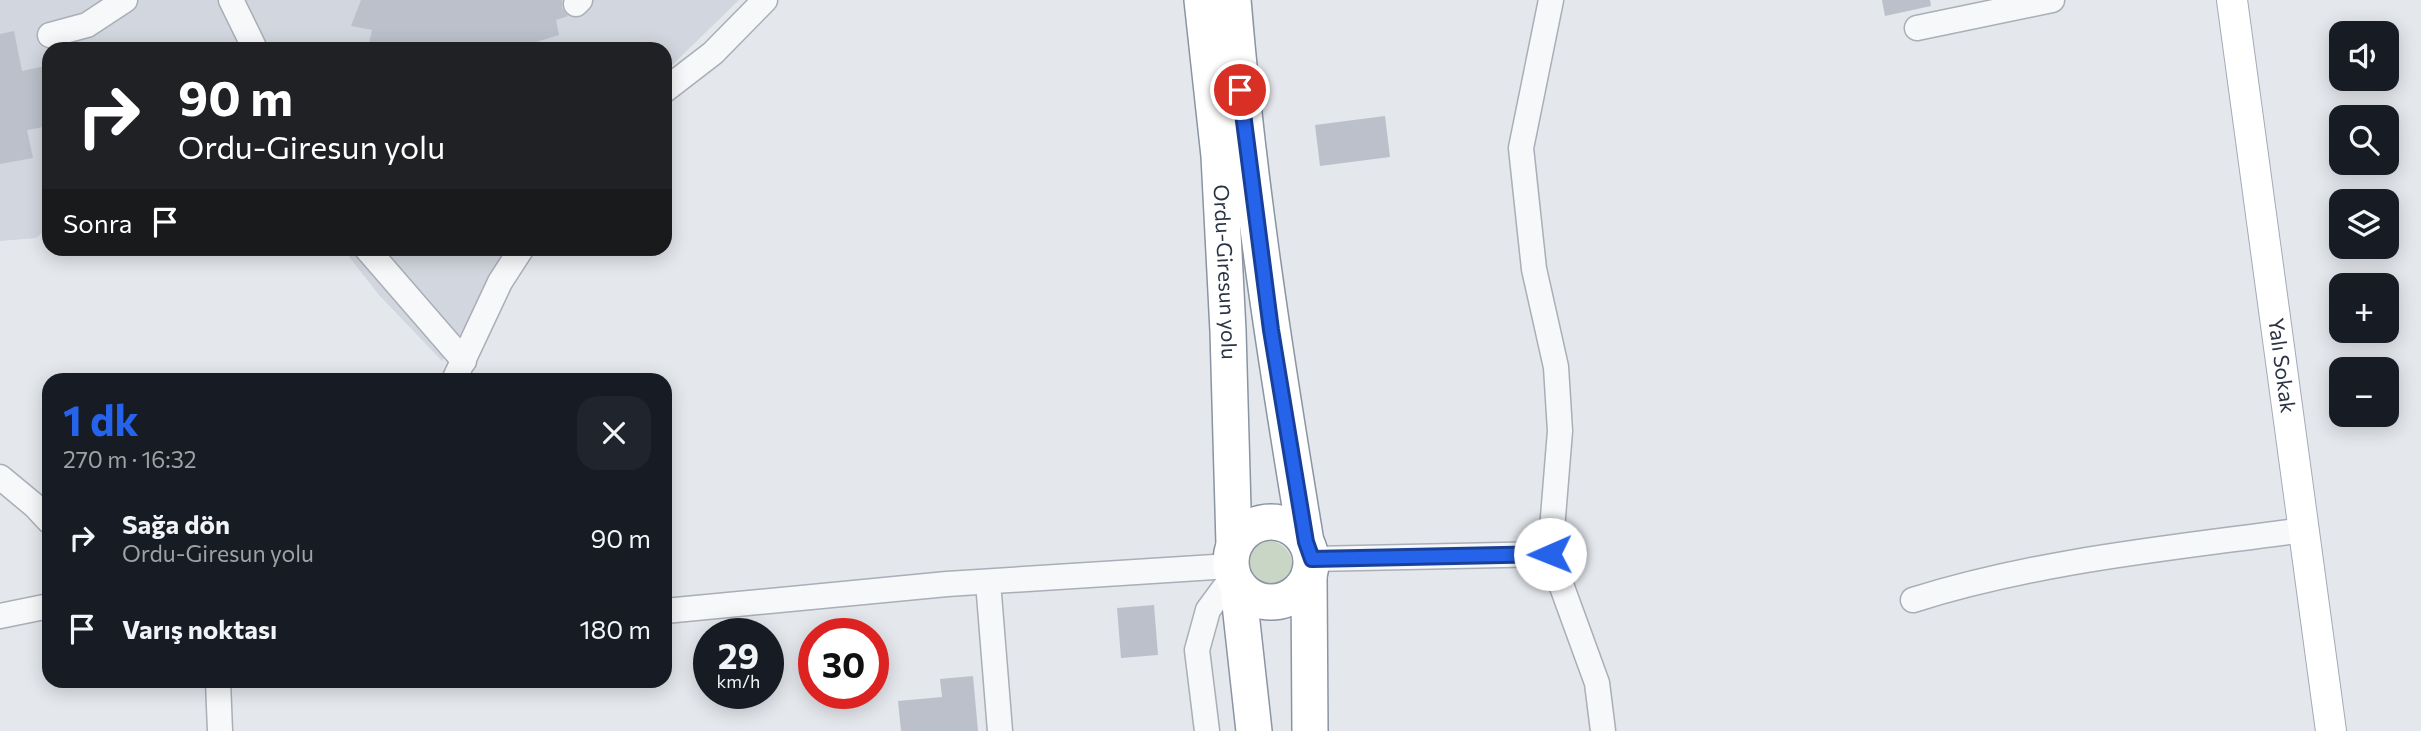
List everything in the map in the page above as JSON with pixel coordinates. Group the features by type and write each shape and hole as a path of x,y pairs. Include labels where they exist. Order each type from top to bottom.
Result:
{"highway":[{"name":"Ordu-Giresun yolu","path":"1202,0 1219,156 1228,331 1234,568 1254,731"},
{"name":"Ordu-Giresun yolu","path":"1233,0 1242,112 1271,330 1309,560 1310,731"},
{"path":"1264,522 1288,525 1298,532 1309,560 1301,590 1290,599 1276,603 1255,599 1234,568 1241,534 1264,522"}],"main road":[{"name":"Yalı Sokak","path":"2232,0 2331,731"}],"street":[{"path":"50,35 87,25 125,0"},
{"path":"231,0 252,42"},
{"path":"672,84 713,52 765,0"},
{"path":"1551,0 1521,148 1534,269 1556,367 1560,431 1550,554 1597,683 1603,731"},
{"path":"1917,28 2052,0"},
{"path":"372,256 459,370 500,282 517,256"},
{"path":"0,477 42,514"},
{"path":"1913,600 2036,567 2304,530"},
{"path":"1309,560 1550,554"},
{"path":"672,610 988,582 1234,568"},
{"path":"1207,731 1197,650 1208,610 1234,568"},
{"path":"988,582 1000,731"},
{"path":"0,616 42,607"},
{"path":"218,688 220,731"}],"shaded area":[{"path":"0,0 739,0 672,65 672,42 42,42 42,233 36,238 0,241"},
{"path":"348,256 506,256 475,312 442,361 379,295"}],"green space":[{"path":"1268,541 1285,548 1292,565 1285,582 1268,589 1251,582 1244,565 1251,548"}],"building":[{"path":"361,0 562,0 562,8 568,16 556,20 559,35 536,42 369,42 372,30 351,26"},
{"path":"1882,0 1930,0 1931,6 1885,16"},
{"path":"14,31 22,71 42,67 42,127 27,130 33,158 0,164 0,34"},
{"path":"1385,116 1390,157 1320,166 1315,125"},
{"path":"1154,605 1158,655 1121,658 1117,608"},
{"path":"973,676 978,731 901,731 898,701 942,697 940,679"}],"route":[{"path":"1240,90 1271,330 1306,542 1312,559 1550,554"}]}
